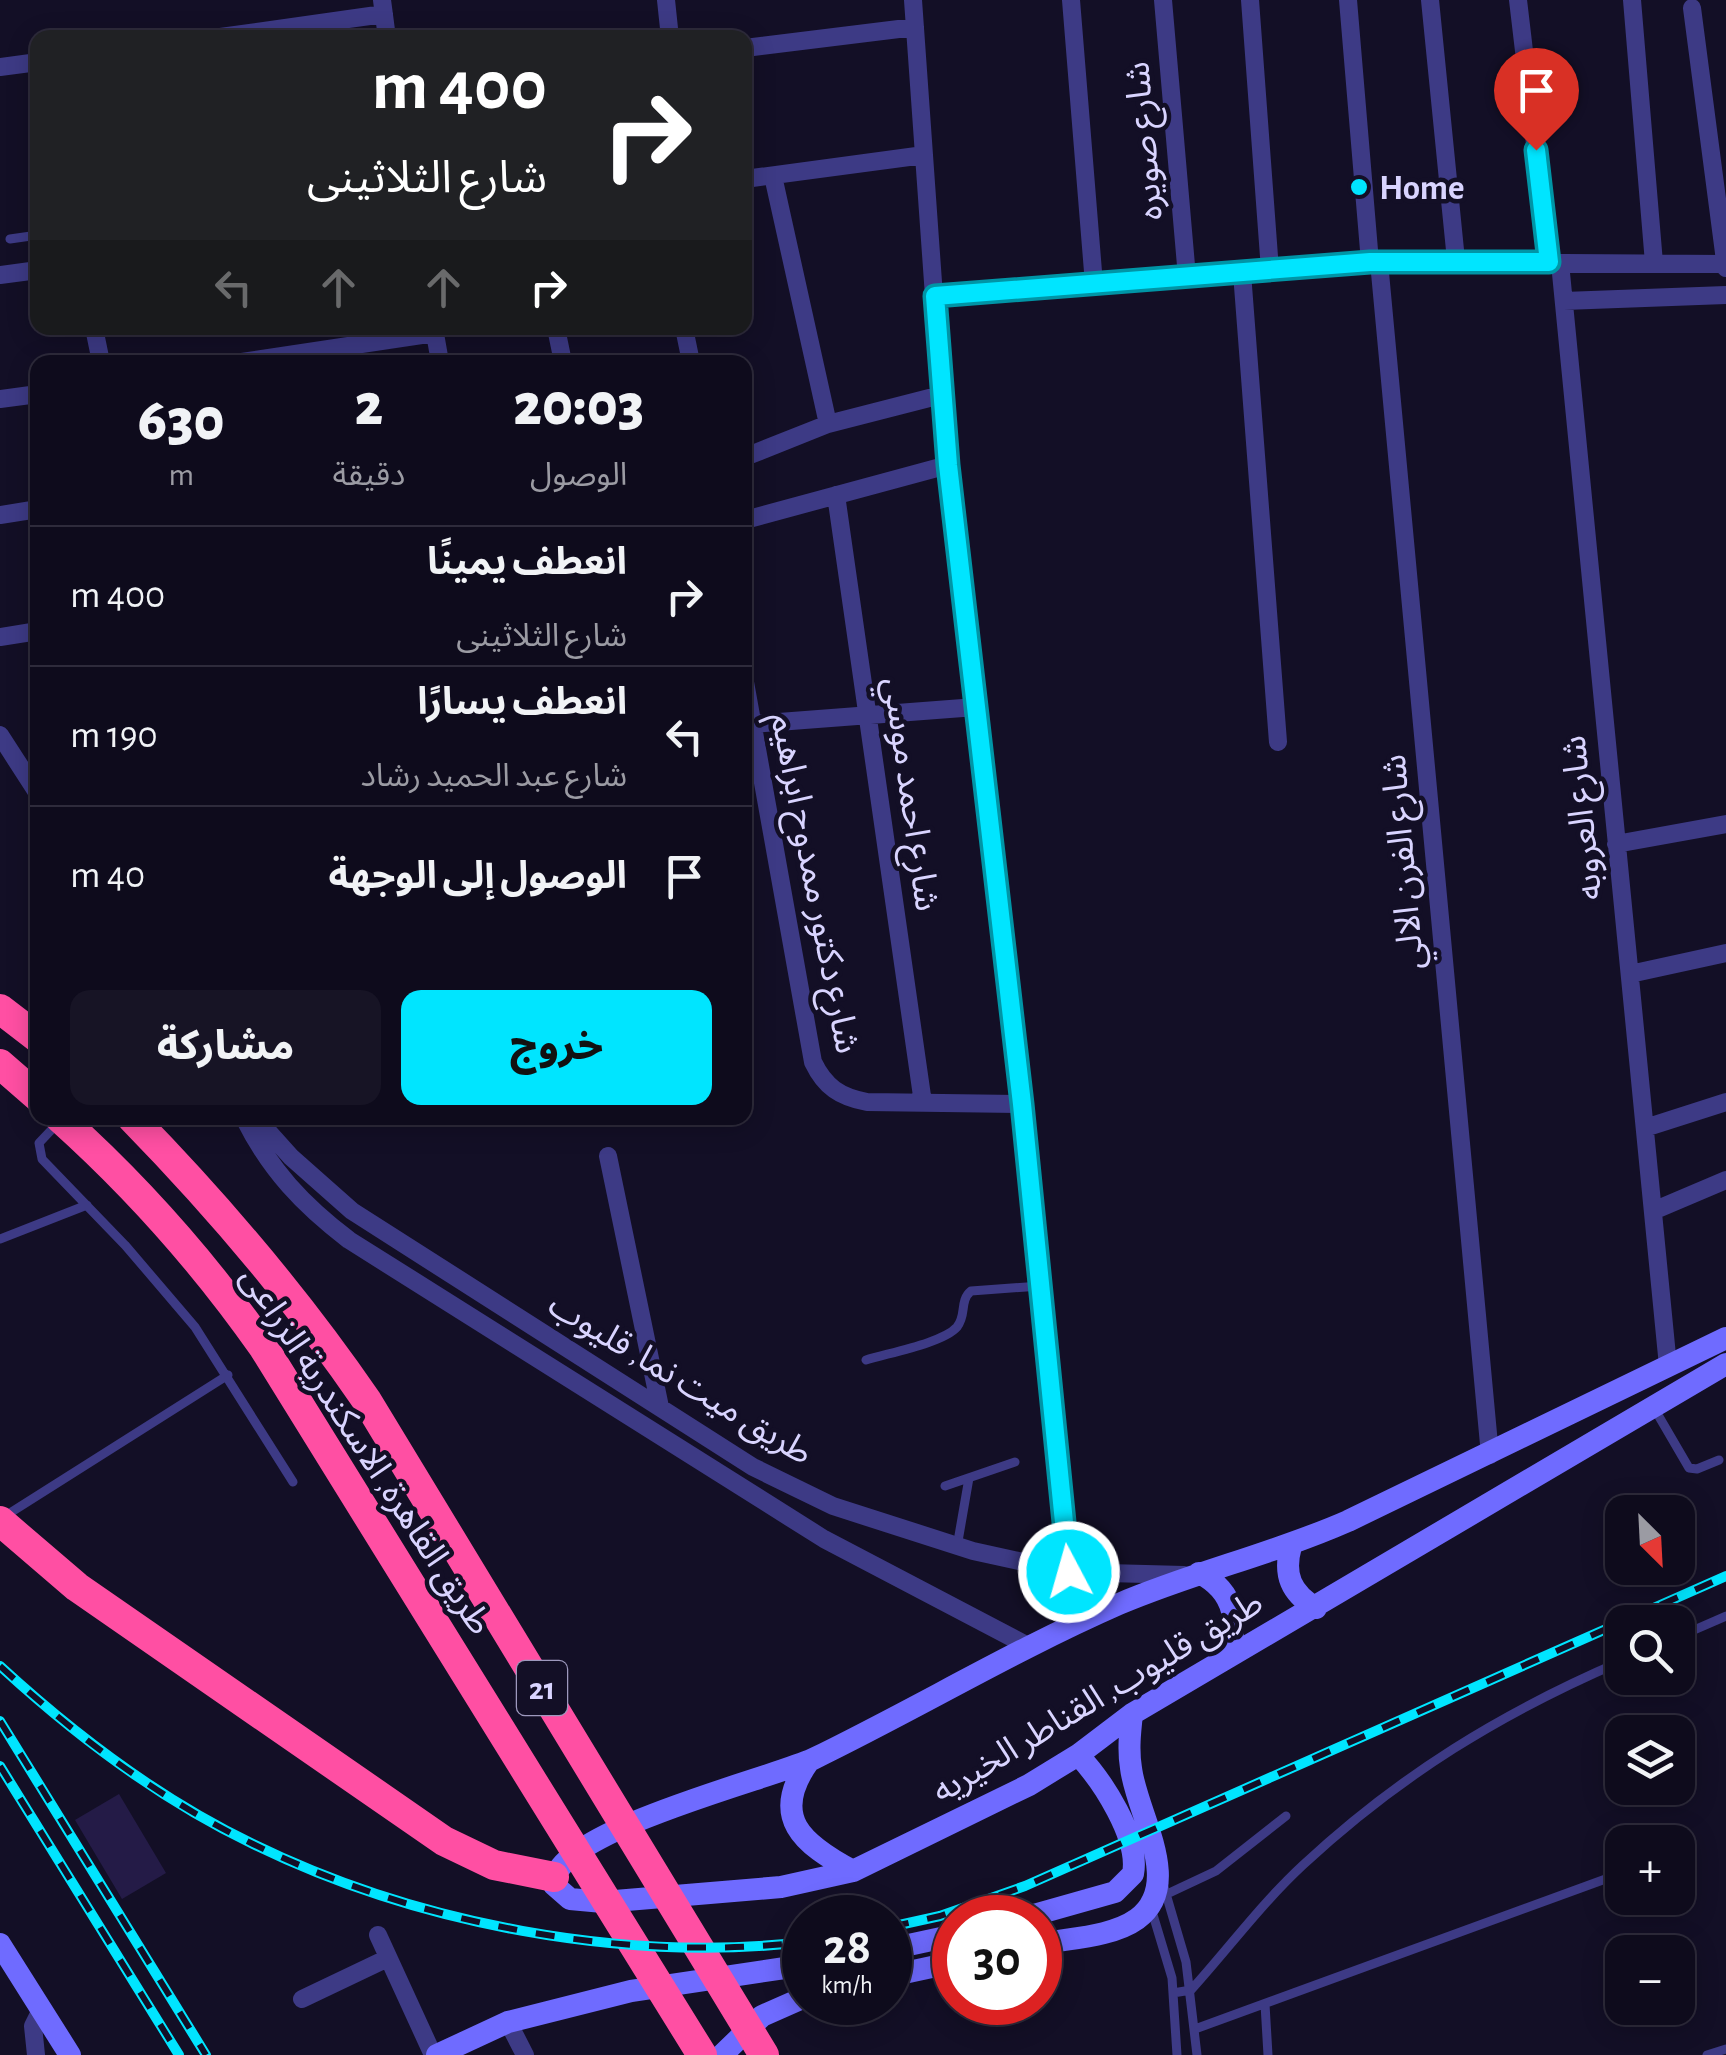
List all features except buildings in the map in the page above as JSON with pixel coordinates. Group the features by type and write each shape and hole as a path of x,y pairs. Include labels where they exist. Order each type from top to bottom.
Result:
{"highway":[{"path":"0,1009 30,1032"},
{"path":"0,1064 30,1091"},
{"name":"طريق القاهرة, الاسكندرية الزراعى","path":"68,1125 175,1233 224,1291 264,1348 702,2055"},
{"name":"طريق القاهرة, الاسكندرية الزراعى","path":"139,1125 218,1207 314,1324 409,1468 764,2055"},
{"path":"0,1520 77,1587 444,1841 494,1864 554,1877"}],"main road":[{"name":"طريق قليوب, القناطر الخيريه","path":"1726,1338 1490,1456 1291,1546 1195,1574 1028,1646 810,1761 655,1814 600,1838 572,1856 554,1877 561,1894 570,1899 603,1902 782,1887 852,1871 974,1815 1078,1755 1132,1714 1726,1364"},
{"path":"1291,1546 1286,1564 1290,1583 1300,1598 1316,1608"},
{"path":"1195,1574 1223,1590 1234,1618 1230,1647 1222,1660"},
{"path":"1062,1939 1120,1927 1137,1919 1158,1900 1160,1870 1131,1769 1132,1714"},
{"path":"1062,1907 1115,1892 1126,1884 1135,1862 1133,1849 1106,1790 1078,1755"},
{"path":"810,1761 796,1780 791,1803 796,1826 809,1846 852,1871"},
{"path":"1126,1884 1158,1900"},
{"path":"0,1944 70,2055"},
{"path":"446,2053 508,2022 631,1991 782,1968"},
{"path":"722,2055 762,2016 782,2007"}],"street":[{"path":"666,0 669,30"},
{"path":"913,0 941,395 1022,1104 1069,1572"},
{"path":"1071,0 1094,284"},
{"name":"شارع صويره","path":"1163,0 1187,277"},
{"path":"1250,0 1270,270"},
{"name":"شارع الفرن الالي","path":"1348,0 1490,1456"},
{"path":"1430,0 1456,260"},
{"name":"شارع العروبه","path":"1518,0 1555,262 1564,300 1668,1366"},
{"path":"1632,0 1654,263"},
{"path":"257,30 383,7"},
{"path":"935,296 1375,262 1726,265 1692,8"},
{"path":"752,47 915,27"},
{"path":"0,67 30,63"},
{"path":"752,178 924,155"},
{"path":"773,176 828,424"},
{"path":"0,275 30,271"},
{"path":"1242,272 1278,742"},
{"path":"1564,300 1726,295"},
{"path":"284,355 405,335"},
{"path":"0,400 30,395"},
{"path":"752,455 828,424 941,395"},
{"path":"752,518 948,465"},
{"name":"شارع احمد موسي","path":"836,495 923,1103"},
{"path":"0,515 30,510"},
{"path":"0,637 30,632"},
{"path":"752,724 976,707"},
{"name":"شارع دكتور ممدوح ابراهيم","path":"752,724 813,1062 820,1078 833,1090 867,1102 923,1103"},
{"path":"0,734 30,781"},
{"path":"1616,844 1726,824"},
{"path":"1630,974 1726,953"},
{"path":"1644,1128 1726,1102"},
{"path":"923,1103 1022,1104"},
{"name":"طريق ميت نما, قليوب","path":"248,1125 280,1179 311,1212 348,1240 824,1539 1028,1646"},
{"name":"طريق ميت نما, قليوب","path":"262,1125 291,1157 352,1211 753,1468 833,1506 957,1547 1069,1572 1195,1574"},
{"path":"608,1156 660,1408"},
{"path":"1653,1211 1726,1180"},
{"path":"378,1935 446,2053"},
{"path":"302,1999 388,1958"},
{"path":"36,2055 32,2026 41,2010"},
{"path":"508,2022 525,2055"}],"lane":[{"path":"10,239 30,236"},
{"path":"55,1125 39,1143 39,1152 195,1328 294,1482"},
{"path":"0,1239 86,1205"},
{"path":"866,1360 951,1332 962,1319 963,1300 971,1290 1040,1286"},
{"path":"0,1520 228,1375"},
{"path":"1653,1405 1689,1468 1720,1460"},
{"path":"946,1486 1016,1462"},
{"path":"957,1547 969,1478"},
{"path":"1695,1630 1726,1616"},
{"path":"1173,1993 1191,1990 1301,1866 1412,1775 1478,1730 1605,1669"},
{"path":"1158,1900 1216,1871 1286,1816"},
{"path":"1196,2029 1605,1879"},
{"path":"1158,1900 1191,1990 1197,2055"},
{"path":"1158,1900 1173,1993 1177,2055"},
{"path":"1264,2004 1268,2055"},
{"path":"1707,2055 1726,2049"}],"railway":[{"path":"912,1922 1025,1886 1726,1576"},
{"path":"0,1666 89,1741 184,1807 253,1844 383,1896 522,1931 594,1941 665,1947 782,1944"},
{"path":"0,1721 206,2055"},
{"path":"0,1766 179,2055"}],"place":[{"name":"Home","path":"1359,187"}],"route":[{"path":"1069,1572 1022,1104 948,465 935,296 1370,262 1549,262 1536,150"}]}
